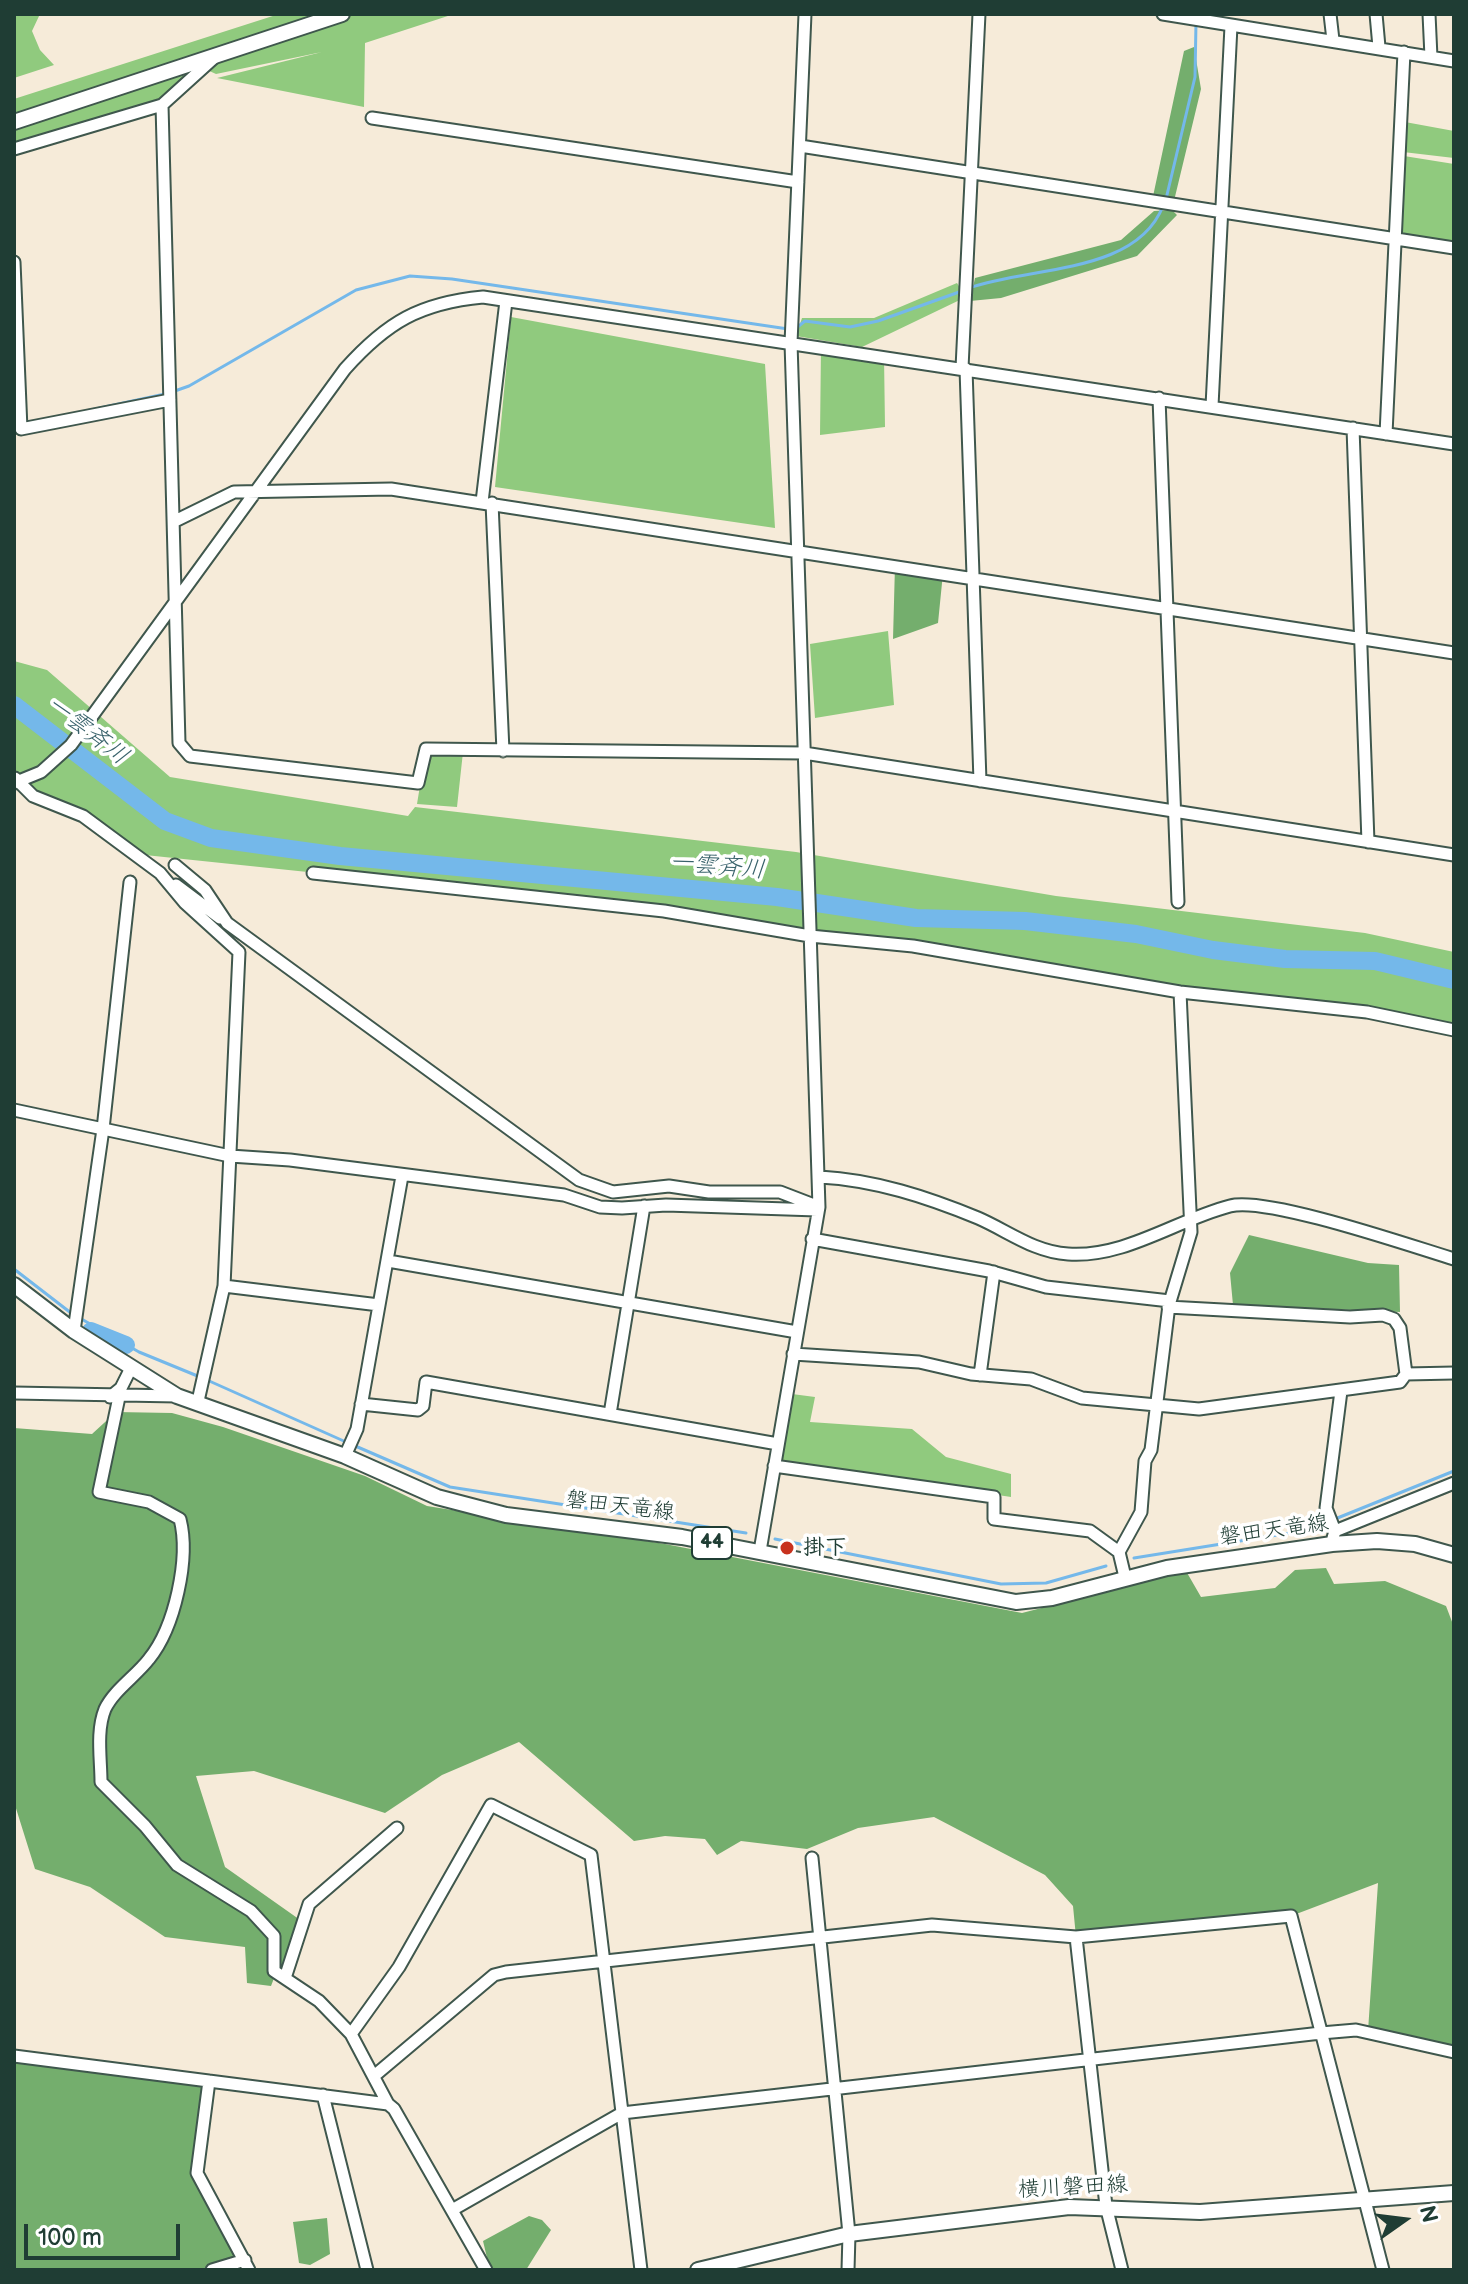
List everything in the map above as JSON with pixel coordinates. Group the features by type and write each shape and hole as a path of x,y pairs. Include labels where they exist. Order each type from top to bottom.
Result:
{"main road":[{"path":"14,122 342,14"},
{"name":"磐田天竜線","path":"14,1285 74,1331 177,1396 345,1456 437,1497 506,1515 682,1537 1016,1602 1052,1598 1125,1577 1332,1530 1377,1541 1415,1544 1454,1555"},
{"name":"横川磐田線","path":"698,2270 849,2234 987,2215 1106,2206 1200,2212 1454,2193"}],"street":[{"path":"760,1551 818,1209 820,1177 791,343 805,14"},
{"path":"979,14 964,368 976,578 980,781"},
{"path":"1163,14 1454,61"},
{"path":"1330,14 1333,40"},
{"path":"1376,14 1379,47"},
{"path":"1429,14 1431,57"},
{"path":"1212,406 1231,26"},
{"path":"1386,434 1404,52"},
{"path":"14,149 162,105 216,56"},
{"path":"162,105 179,743 190,756 418,783 426,749 804,753 1454,855"},
{"path":"372,118 798,182"},
{"path":"800,146 1454,248"},
{"path":"14,262 21,429 170,400"},
{"path":"16,781 41,772 71,745 345,369 371,340 415,311 437,303 483,297 1454,444"},
{"path":"503,751 487,502 506,301"},
{"path":"1159,398 1178,902"},
{"path":"1353,428 1368,842"},
{"path":"175,521 234,492 258,489 391,489 1167,606 1454,653"},
{"path":"16,781 49,804 83,816 588,1185 613,1192 669,1186 709,1192 780,1192 818,1209"},
{"path":"175,865 205,890 227,923"},
{"path":"160,873 185,903 239,952 224,1286 198,1401"},
{"path":"313,873 664,911 810,936 913,946 1180,992 1367,1012 1454,1030"},
{"path":"74,1331 103,1129 130,882"},
{"path":"1119,1552 1141,1512 1145,1461 1151,1450 1158,1406 1169,1304 1191,1232 1180,992"},
{"path":"14,1110 230,1156 290,1160 564,1195 600,1207 818,1209"},
{"path":"345,1456 357,1429 402,1176"},
{"path":"820,1177 856,1179 890,1187 979,1219 1019,1240 1068,1254 1108,1252 1233,1205 1262,1207 1454,1259"},
{"path":"610,1414 644,1206"},
{"path":"793,1354 919,1362 980,1375 1031,1379 1082,1398 1199,1409 1400,1382 1406,1374 1400,1328 1394,1319 1383,1315 1350,1317 1169,1304 1046,1287 994,1272 812,1239"},
{"path":"388,1261 797,1332"},
{"path":"980,1375 994,1272"},
{"path":"224,1286 379,1305"},
{"path":"131,1368 114,1397 99,1492 165,1509 180,1519 184,1532 178,1580 167,1627 153,1655 119,1691 103,1714 101,1782 145,1826 177,1865 251,1911 274,1936 274,1971 319,2001 351,2034 388,2104 394,2109 486,2270"},
{"path":"1406,1374 1454,1373"},
{"path":"361,1404 418,1410 423,1406 426,1382 778,1444"},
{"path":"1341,1391 1326,1508 1332,1530 1454,1483"},
{"path":"14,1393 177,1396"},
{"path":"774,1466 994,1497 994,1519 1090,1531 1119,1552 1125,1577"},
{"path":"351,2034 399,1967 491,1805 591,1855 641,2270"},
{"path":"285,1978 309,1904 397,1828"},
{"path":"812,1858 849,2234 848,2270"},
{"path":"374,2076 494,1975 932,1925 1076,1937 1291,1916 1383,2270"},
{"path":"1076,1937 1106,2206 1122,2270"},
{"path":"452,2210 622,2113 1356,2030 1454,2052"},
{"path":"14,2056 388,2104"},
{"path":"209,2081 197,2173 247,2265 212,2270"},
{"path":"323,2095 367,2270"}],"green space":[{"path":"14,14 40,14 32,31 40,50 54,65 14,78"},
{"path":"279,14 454,14 365,43 364,107 217,78 322,52 216,74 205,69 162,105 14,148 14,99"},
{"path":"1194,47 1201,89 1173,205 1152,201 1184,51"},
{"path":"1405,122 1454,131 1454,158 1403,152"},
{"path":"1404,156 1454,164 1454,248 1398,239"},
{"path":"1172,210 1177,215 1137,256 1001,298 970,301 975,278 1121,240 1154,211"},
{"path":"957,283 966,297 862,347 796,336 802,318 874,318"},
{"path":"511,317 765,364 775,528 495,487"},
{"path":"821,347 884,356 885,427 820,435"},
{"path":"895,565 943,573 938,623 893,639"},
{"path":"888,631 894,705 815,718 810,644"},
{"path":"14,661 47,670 170,777 408,816 415,807 796,852 1056,896 1365,933 1454,952 1454,1026 451,887 145,855 14,786"},
{"path":"426,749 463,752 457,807 417,804"},
{"path":"1249,1235 1368,1263 1399,1265 1400,1312 1233,1305 1230,1273"},
{"path":"792,1394 815,1397 810,1422 912,1429 946,1457 1011,1474 1011,1497 782,1462"},
{"path":"116,1412 172,1413 223,1427 365,1476 427,1506 665,1544 1022,1613 1186,1571 1201,1597 1275,1588 1295,1570 1326,1568 1334,1584 1385,1581 1446,1606 1454,1627 1454,2050 1368,2031 1378,1883 1291,1916 1076,1937 1073,1906 1045,1875 934,1817 858,1828 807,1849 741,1841 717,1855 705,1839 665,1836 634,1841 519,1742 442,1775 385,1813 254,1771 196,1776 225,1867 303,1922 285,1978 276,1973 271,1986 247,1983 245,1947 165,1937 90,1887 35,1869 14,1802 14,1428 92,1434"},
{"path":"14,2056 208,2086 196,2176 245,2260 212,2270 14,2270"},
{"path":"529,2216 542,2220 551,2230 526,2270 485,2270 488,2262 483,2241"},
{"path":"327,2218 330,2254 310,2265 299,2263 293,2222"}],"waterway":[{"path":"1166,199 1195,77 1196,22"},
{"path":"969,288 1106,256 1130,245 1149,228 1163,206"},
{"path":"172,392 189,386 356,290 410,276 452,279 788,329"},
{"path":"795,329 805,321 850,327 878,321 962,291"},
{"path":"86,411 165,394"},
{"name":"一雲斉川","path":"14,705 165,821 211,838 340,856 777,897 916,918 1025,921 1136,934 1213,950 1285,959 1375,961 1454,980"},
{"path":"14,1269 71,1313"},
{"path":"78,1317 139,1352 200,1377"},
{"path":"91,1331 126,1345"},
{"path":"207,1380 346,1442"},
{"path":"353,1445 450,1487 746,1533"},
{"path":"1335,1519 1454,1471"},
{"path":"1134,1558 1296,1532 1328,1522"},
{"path":"775,1539 1001,1584 1046,1583 1106,1566"}],"place":[{"name":"掛下","path":"787,1548"}]}
